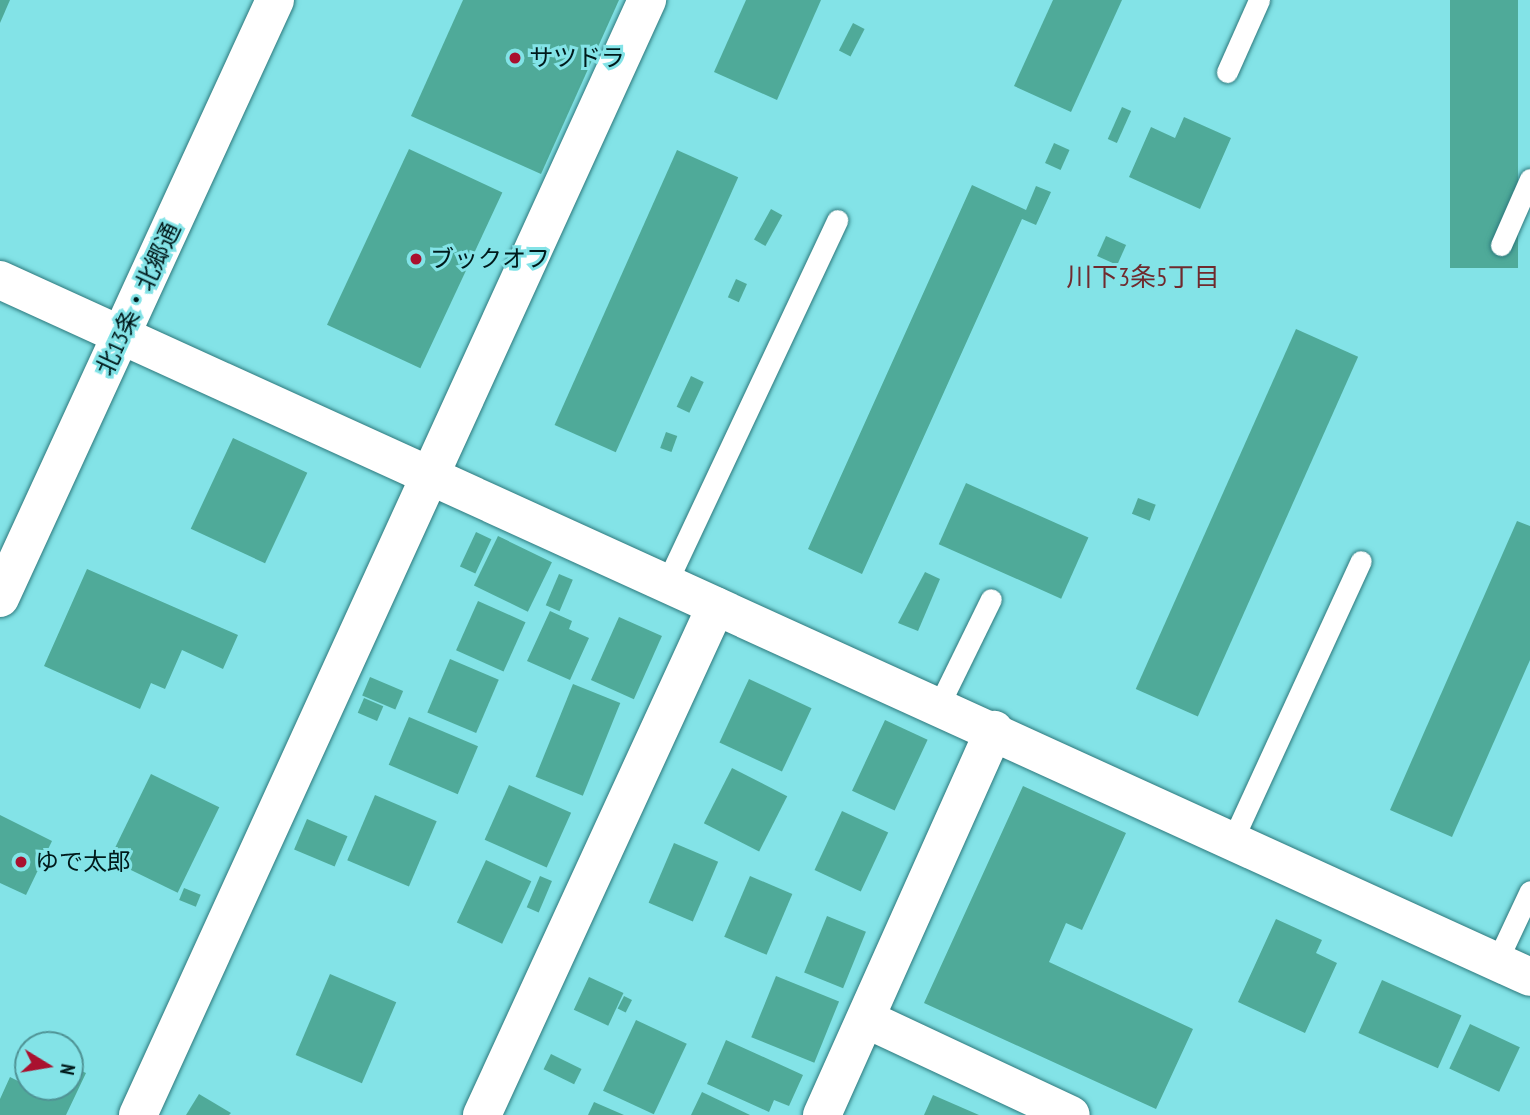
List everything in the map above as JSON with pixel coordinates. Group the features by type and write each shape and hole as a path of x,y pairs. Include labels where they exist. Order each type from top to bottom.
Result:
{"street":[{"name":"北13条・北郷通","path":"0,598 275,0"},
{"path":"138,1115 646,0"},
{"path":"0,280 938,707 994,730 1513,969"},
{"path":"482,1115 716,606"},
{"path":"822,1115 994,730"},
{"path":"866,1019 1071,1115"}],"lane":[{"path":"1227,72 1259,0"},
{"path":"1501,245 1530,179"},
{"path":"667,582 837,220"},
{"path":"1232,841 1361,561"},
{"path":"938,707 991,599"},
{"path":"1513,969 1530,891"}],"building":[{"path":"0,0 10,0 0,23"},
{"name":"サツドラ","path":"463,0 619,0 541,174 411,116"},
{"path":"746,0 821,0 777,100 714,72"},
{"path":"1053,0 1122,0 1071,112 1014,86"},
{"path":"1450,0 1518,0 1518,268 1450,268"},
{"path":"853,23 865,29 851,57 839,51"},
{"path":"1122,107 1131,111 1117,143 1108,139"},
{"path":"1184,117 1231,138 1200,209 1129,177 1151,127 1175,138"},
{"path":"1054,143 1070,150 1061,170 1045,163"},
{"name":"ブックオフ","path":"409,149 502,193 420,368 327,325"},
{"path":"677,150 738,177 616,452 555,425"},
{"path":"972,185 1026,210 1036,186 1051,192 1036,225 1022,219 862,574 808,549"},
{"path":"771,209 782,215 765,246 754,240"},
{"path":"1106,236 1126,245 1117,265 1097,256"},
{"path":"736,279 747,284 739,302 728,297"},
{"path":"1296,329 1358,357 1198,717 1136,689"},
{"path":"691,376 704,382 689,413 677,407"},
{"path":"666,432 677,436 671,452 660,448"},
{"path":"233,438 307,473 265,563 191,529"},
{"path":"966,483 1088,538 1061,599 939,544"},
{"path":"1138,498 1156,505 1150,521 1132,514"},
{"path":"1517,521 1530,526 1530,660 1452,837 1390,810"},
{"path":"476,532 491,539 475,574 460,566"},
{"path":"498,536 552,562 528,612 474,585"},
{"path":"87,569 238,635 223,669 182,650 165,689 151,683 140,709 44,666"},
{"path":"925,572 940,579 918,631 898,623"},
{"path":"559,574 573,580 560,611 546,605"},
{"path":"478,601 526,622 504,671 456,650"},
{"path":"550,611 572,621 569,629 589,638 570,680 527,661"},
{"path":"619,617 662,636 634,699 591,680"},
{"path":"450,659 499,680 476,733 427,712"},
{"path":"370,677 403,691 395,709 362,695"},
{"path":"749,679 812,708 782,772 719,742"},
{"path":"573,684 620,703 583,796 536,777"},
{"path":"364,698 383,706 377,721 358,713"},
{"path":"409,717 478,746 458,794 389,765"},
{"path":"885,720 928,740 895,811 852,791"},
{"path":"732,768 787,796 759,851 704,823"},
{"path":"151,774 219,807 178,893 109,859"},
{"path":"509,785 571,813 547,867 485,840"},
{"path":"1023,786 1126,833 1082,930 1066,923 1049,962 1193,1029 1156,1109 924,1003"},
{"path":"375,795 437,821 409,887 347,860"},
{"path":"842,811 888,833 861,891 815,870"},
{"name":"ゆで太郎","path":"0,815 52,841 26,895 0,883"},
{"path":"307,819 348,836 335,867 294,849"},
{"path":"674,843 718,862 693,922 649,903"},
{"path":"486,860 531,881 502,944 457,923"},
{"path":"540,876 552,881 539,912 527,907"},
{"path":"750,876 792,894 767,955 724,937"},
{"path":"184,888 201,895 196,907 179,900"},
{"path":"827,916 866,932 843,988 804,973"},
{"path":"1276,919 1322,940 1316,953 1337,963 1305,1033 1238,1002"},
{"path":"330,974 396,1002 362,1083 296,1055"},
{"path":"776,976 839,1001 814,1063 751,1037"},
{"path":"589,977 623,993 608,1026 574,1010"},
{"path":"1382,980 1461,1015 1438,1068 1358,1033"},
{"path":"624,996 632,1000 626,1013 618,1008"},
{"path":"636,1020 687,1044 654,1114 603,1091"},
{"path":"1470,1024 1520,1047 1499,1092 1449,1068"},
{"path":"726,1040 803,1075 789,1106 774,1100 769,1112 707,1084"},
{"path":"551,1054 582,1069 574,1084 544,1069"},
{"path":"10,1077 14,1079 14,1101 73,1101 66,1115 0,1115 0,1099"},
{"path":"702,1092 750,1115 691,1115"},
{"path":"199,1094 231,1113 186,1115"},
{"path":"933,1095 979,1115 924,1115"},
{"path":"594,1102 624,1115 588,1115"}],"place":[{"name":"サツドラ","path":"515,58"},
{"name":"ブックオフ","path":"416,259"},
{"name":"ゆで太郎","path":"21,862"}],"district":[{"name":"川下3条5丁目","path":"1143,277"}]}
